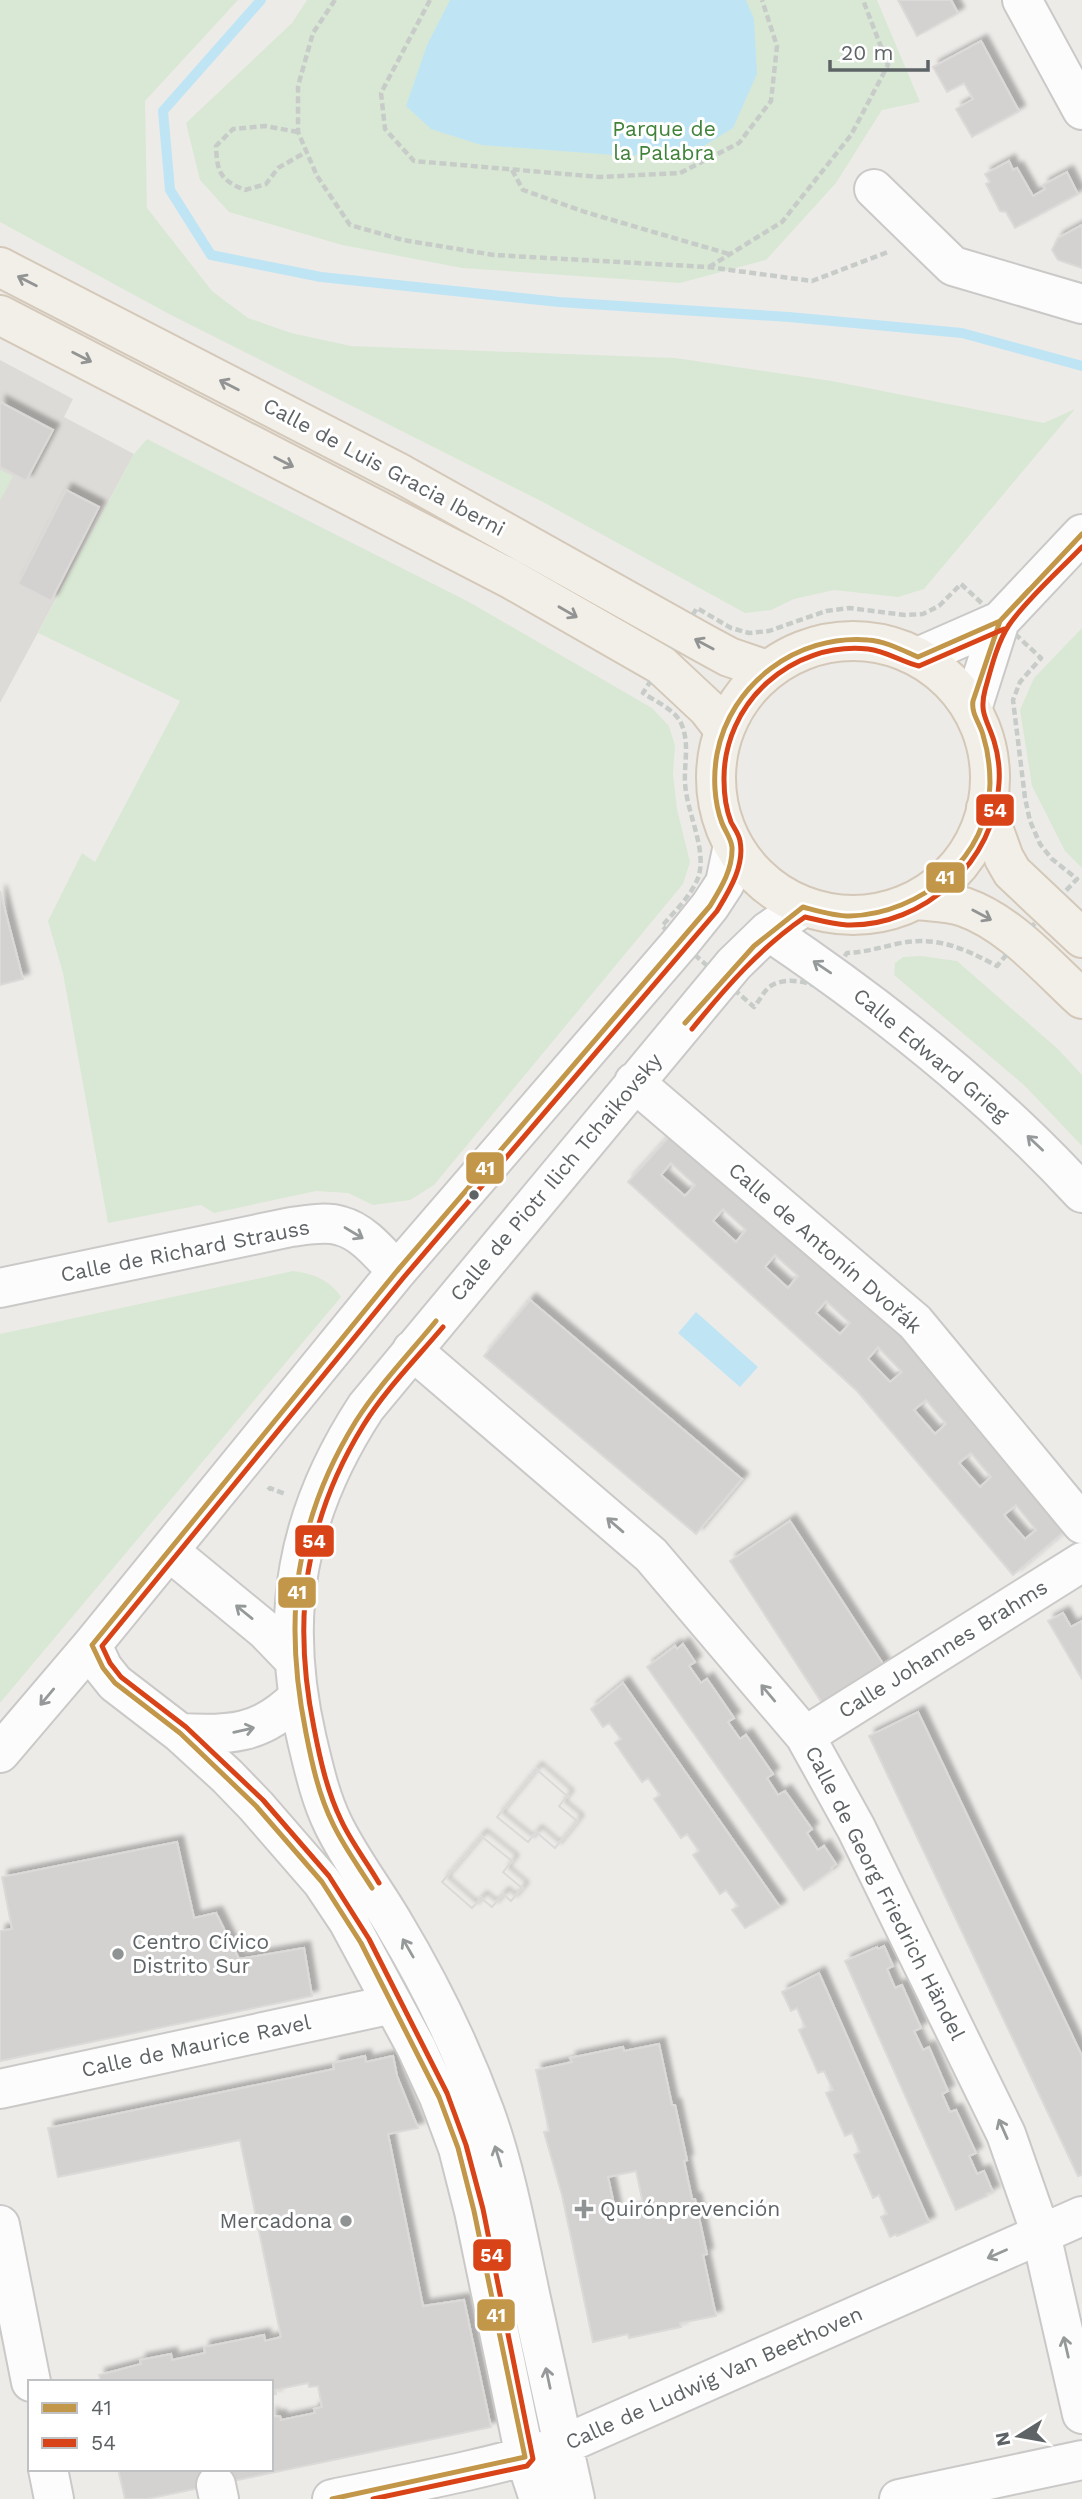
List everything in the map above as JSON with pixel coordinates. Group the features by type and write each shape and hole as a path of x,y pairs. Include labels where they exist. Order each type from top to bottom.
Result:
{"main road":[{"name":"Calle de Luis Gracia Iberni","path":"0,267 401,474 682,632 730,657 767,670"},
{"name":"Calle de Luis Gracia Iberni","path":"0,315 509,578 661,665 707,708 723,730"},
{"path":"841,640 868,640 918,657 940,671 957,688 972,709 987,747 990,788 979,831 968,852 954,871 936,887 895,909 849,916 826,913 782,896 746,865 723,824 716,788 717,753 723,730 741,697 767,670 789,655 841,640"},
{"path":"986,808 1004,858 1012,872 1082,938"},
{"path":"916,900 961,906 976,912 1018,941 1082,999"}],"street":[{"path":"1022,0 1082,110"},
{"path":"874,189 953,265 1082,304"},
{"path":"918,657 1000,621 1082,534"},
{"path":"972,709 1000,621"},
{"path":"0,1753 92,1645 397,1271 681,942 725,883 733,845"},
{"name":"Calle de Piotr Ilich Tchaikovsky","path":"575,2499 507,2186 486,2116 465,2061 436,1999 333,1823 317,1783 297,1698 293,1659 294,1597 301,1557 328,1472 366,1407 722,979 768,931 803,906"},
{"name":"Calle Edward Grieg","path":"768,931 832,974 938,1058 1037,1144 1082,1193"},
{"name":"Calle de Antonín Dvořák","path":"634,1082 915,1322 1082,1524"},
{"name":"Calle de Richard Strauss","path":"0,1288 291,1227 319,1224 341,1225 359,1234 397,1271"},
{"name":"Calle de Georg Friedrich Händel","path":"412,1350 651,1556 804,1736 856,1828 1006,2134 1041,2234 1082,2414"},
{"path":"169,1551 265,1630 293,1659"},
{"name":"Calle Johannes Brahms","path":"804,1736 1082,1562"},
{"path":"92,1645 103,1668 115,1683 180,1732 256,1806 322,1882 348,1920 393,2004 439,2096 458,2148 474,2211 525,2457 539,2499"},
{"path":"180,1732 204,1735 246,1731 275,1718 297,1698"},
{"name":"Calle de Maurice Ravel","path":"0,2089 393,2004"},
{"name":"Calle de Ludwig Van Beethoven","path":"332,2499 525,2457 563,2445 1082,2216"},
{"path":"0,2225 31,2380"},
{"path":"899,2499 1082,2460"},
{"path":"48,2471 54,2499"}],"path":[{"path":"335,0 313,33 298,86 298,132 317,176 350,225 390,237 494,255 708,267 812,281 925,238"},
{"path":"430,0 381,93 385,129 414,161 600,177 680,173 739,143 771,101 777,47 762,0"},
{"path":"708,267 782,222 850,135 888,65 863,0"},
{"path":"298,132 265,126 233,129 216,146 217,167 228,183 245,191 266,184 278,168 306,152"},
{"path":"511,169 523,190 585,212 729,254"},
{"path":"961,584 1000,621 1041,658 1020,682 1013,700 1030,821 1040,844 1052,859 1077,879 998,966 962,948 931,940 899,943 867,952 847,953 822,989 811,983 780,982 769,988 754,1007 662,926 698,878 699,846 685,796 687,751 680,720 643,693 697,608 731,628 749,633 768,631 826,611 849,608 905,615 923,614 939,606 961,584"},
{"path":"263,1496 270,1488 315,1507"}],"shaded area":[{"path":"0,360 73,399 64,417 134,454 0,703"}],"green space":[{"path":"0,0 238,0 145,101 147,208 212,291 248,318 291,333 351,346 675,358 832,381 1044,423 1075,409 924,589 898,597 834,590 794,599 771,610 745,613 543,502 169,314 0,222"},
{"name":"Parque de la Palabra","path":"307,0 877,0 920,102 882,110 836,183 766,260 680,283 462,268 342,245 229,212 200,180 186,123 292,23"},
{"path":"147,439 469,602 652,708 669,726 675,746 673,774 677,809 690,862 683,884 434,1185 410,1200 373,1205 348,1193 316,1191 214,1213 201,1205 108,1223 63,973 48,921 82,853 95,862 180,701 38,633 134,454"},
{"path":"0,470 13,476 0,501"},
{"path":"1082,628 1082,868 1065,851 1032,786 1020,710 1034,678"},
{"path":"921,956 957,961 1058,1049 1082,1075 1082,1146 1025,1086 894,975 895,963 903,957"},
{"path":"293,1271 320,1278 341,1297 0,1703 0,1334"}],"water":[{"path":"450,0 746,0 754,19 757,74 733,128 697,150 627,156 481,145 431,129 406,106 427,45"},
{"path":"696,1312 758,1367 740,1387 678,1333"}],"building":[{"path":"898,0 951,0 958,13 917,36"},
{"path":"981,41 1019,111 972,137 956,109 973,99 964,83 947,92 933,67"},
{"path":"1009,161 1013,170 1017,168 1033,196 1045,189 1043,185 1067,172 1078,194 1015,228 1006,212 1000,211 986,184 990,182 985,174"},
{"path":"1082,225 1082,268 1058,260 1052,250 1058,238"},
{"path":"0,402 53,430 26,481 0,467"},
{"path":"66,490 99,507 51,601 18,584"},
{"path":"0,891 23,979 0,985"},
{"path":"677,1128 912,1338 1072,1525 1013,1575 857,1391 628,1182","holes":["671,1163 695,1185 685,1196 661,1175","723,1209 746,1230 736,1242 713,1221","775,1255 798,1276 788,1288 765,1267","826,1301 850,1323 840,1334 816,1313","878,1347 902,1372 890,1382 868,1359","926,1400 946,1424 935,1434 914,1410","971,1453 991,1477 980,1487 959,1463","1016,1505 1036,1530 1025,1539 1004,1515"]},
{"path":"530,1300 742,1479 696,1534 484,1356"},
{"path":"790,1521 885,1667 824,1706 730,1561"},
{"path":"1063,1613 1071,1627 1082,1621 1082,1679 1048,1621"},
{"path":"683,1644 695,1662 689,1666 701,1683 707,1679 734,1718 728,1722 740,1739 746,1735 773,1774 767,1778 778,1795 785,1791 812,1829 807,1833 818,1850 824,1846 836,1864 832,1870 804,1890 647,1667 675,1646 677,1649"},
{"path":"623,1683 780,1907 745,1928 732,1910 738,1906 726,1890 720,1894 693,1855 699,1851 687,1834 681,1838 654,1799 660,1795 648,1778 642,1782 615,1743 621,1739 609,1723 603,1727 591,1709"},
{"path":"918,1712 1082,2056 1082,2175 1078,2176 869,1736"},
{"path":"536,1769 567,1796 559,1806 577,1821 555,1848 536,1832 528,1842 497,1817"},
{"path":"536,1769 567,1796 559,1806 577,1821 555,1848 536,1832 528,1842 497,1817"},
{"path":"481,1836 512,1861 503,1872 522,1888 511,1901 503,1894 492,1907 481,1898 472,1908 442,1882"},
{"path":"481,1836 512,1861 503,1872 522,1888 511,1901 503,1894 492,1907 481,1898 472,1908 442,1882"},
{"name":"Centro Cívico Distrito Sur","path":"177,1842 194,1918 216,1913 239,1959 304,1948 312,1996 0,2061 0,1931 12,1929 2,1877"},
{"path":"884,1946 893,1966 887,1969 895,1988 902,1985 921,2028 914,2031 923,2050 929,2047 948,2091 942,2094 950,2112 956,2110 976,2153 969,2156 977,2174 984,2171 993,2192 956,2210 845,1961"},
{"path":"819,1973 929,2222 897,2236 896,2234 890,2237 881,2217 887,2214 879,2195 873,2198 854,2155 860,2152 852,2133 845,2136 826,2093 833,2090 824,2071 818,2073 799,2030 805,2027 797,2008 791,2011 782,1992"},
{"path":"659,2044 687,2160 684,2161 692,2199 695,2199 707,2254 703,2255 716,2316 629,2338 628,2334 593,2342 562,2195 544,2132 549,2131 536,2070 572,2062 570,2058 623,2047 624,2051","holes":["636,2171 644,2208 616,2214 608,2177"]},
{"path":"365,2056 366,2062 393,2056 397,2076 418,2128 388,2134 423,2306 464,2300 491,2427 147,2499 125,2499 118,2471 273,2471 273,2417 280,2416 281,2420 315,2413 314,2409 322,2407 318,2386 309,2387 308,2383 275,2390 276,2394 273,2395 273,2380 100,2380 99,2375 141,2364 140,2360 171,2354 172,2360 205,2353 204,2347 264,2335 265,2341 281,2337 240,2140 58,2177 48,2128 334,2069 333,2063"}],"waterway":[{"path":"261,0 163,111 170,190 211,255 321,277 559,302 789,317 962,333 1082,366"}],"transit line":[{"name":"41","path":"332,2499 525,2457 474,2211 458,2148 439,2097 361,1943 322,1882 256,1806 180,1733 115,1683 103,1668 92,1645 397,1271 710,906 726,878 732,855 716,798 717,754 724,729 736,706 752,686 771,668 816,645 842,640 868,640 887,644 918,657 1000,621 1082,534"},
{"name":"54","path":"692,1029 744,969 805,917 847,925 876,923 903,915 928,902 951,884 970,863 985,838 995,812 999,783 997,751 983,705 998,648 1016,615 1082,547"},
{"name":"41","path":"685,1023 754,946 803,907 850,916 876,913 902,905 925,893 947,876 964,857 978,835 987,810 990,783 986,747 974,714 973,701 1000,621 1029,590"},
{"name":"54","path":"373,2499 527,2466 533,2459 483,2209 466,2145 447,2093 369,1939 329,1876 263,1800 186,1727 121,1677 102,1646 404,1277 717,911 735,878 740,860 740,841 728,812 724,780 727,752 735,726 749,703 767,683 789,667 813,655 840,649 868,649 919,666 1004,629"},
{"name":"41","path":"372,1888 333,1824 320,1791 311,1756 299,1691 295,1650 299,1572 307,1534 335,1458 356,1421 384,1382 436,1321"},
{"name":"54","path":"379,1883 341,1820 319,1751 307,1688 304,1648 308,1572 327,1498 343,1462 381,1400 443,1327"}],"place":[{"name":"Centro Cívico Distrito Sur","path":"118,1954"},
{"name":"Quirónprevención","path":"584,2209"},
{"name":"Mercadona","path":"346,2221"}]}
